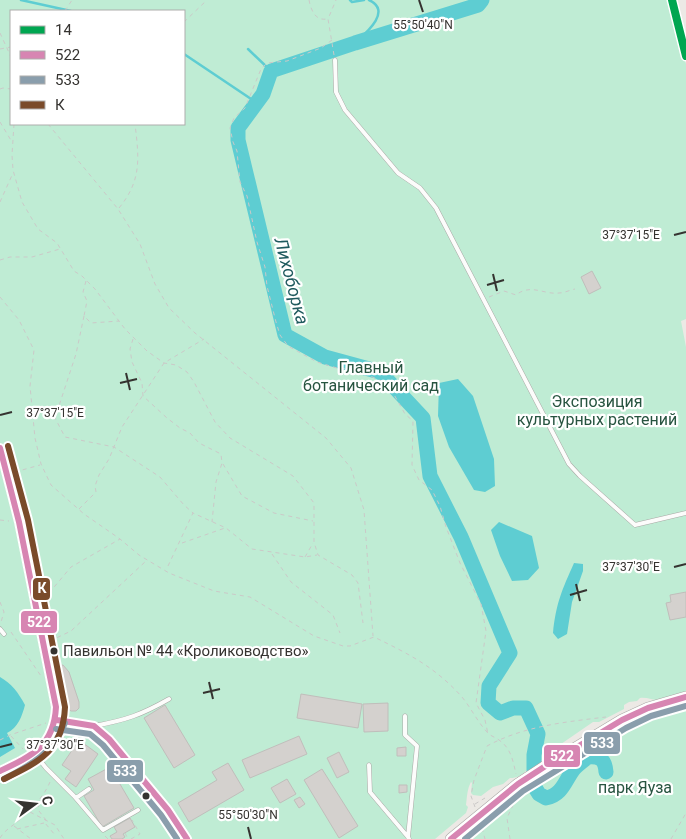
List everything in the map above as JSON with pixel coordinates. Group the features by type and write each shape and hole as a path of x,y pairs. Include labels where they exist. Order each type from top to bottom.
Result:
{"main road":[{"path":"451,839 518,784 544,767 622,720 648,708 686,697"}],"street":[{"path":"0,448 39,618 57,720 52,734 34,753 0,771"}],"lane":[{"path":"335,60 336,92 345,110 398,173 420,188 436,208 569,464 635,524 686,513"},
{"path":"0,629 4,634"},
{"path":"57,720 94,726 134,717 169,698"},
{"path":"405,716 405,735 417,746 408,838"},
{"path":"94,726 109,739 135,769 168,810 187,839"},
{"path":"34,753 103,830 138,810"},
{"path":"369,765 370,792 408,838"},
{"path":"123,778 135,769"},
{"path":"76,798 90,789"}],"path":[{"path":"185,21 207,0"},
{"path":"309,0 311,11 317,17 323,20 328,19"},
{"path":"335,60 328,19 336,0"},
{"path":"0,33 10,54"},
{"path":"332,40 321,48 287,61 267,63 261,69 245,108 234,118 230,128 233,142 238,151 240,182 247,196 280,335 288,346 318,362 337,368 357,370 388,384 405,414 413,421 412,465 419,480 432,490 440,506 460,563 481,604 486,631 476,702 488,734"},
{"path":"0,49 7,47"},
{"path":"0,122 12,143"},
{"path":"14,125 12,143 13,172 22,202 38,229 57,243 74,271 95,289 119,321 147,351 164,363 176,365 186,372 194,382 215,422 230,438 293,476 314,502 314,542 318,555"},
{"path":"49,125 118,209 140,244 154,284 169,308 204,339 326,438 351,468 364,510 374,637"},
{"path":"118,209 129,196 136,180 138,147 135,125"},
{"path":"0,202 13,172"},
{"path":"0,260 10,257 32,257 61,249"},
{"path":"86,280 83,292 87,301 76,354 54,418 65,437 114,447 160,477 193,513 226,528 252,549 305,557 318,555 352,576 358,584 363,623"},
{"path":"484,299 504,291 516,295 520,292 536,288 558,293 575,289"},
{"path":"0,297 19,320 34,350 30,386 35,438 41,464 51,485 79,510 147,560 168,573 214,591 250,597 314,636 343,646 350,646 374,637 415,657 446,680 464,700 488,734 499,740 511,754 520,789 507,818 510,839"},
{"path":"84,316 91,323 119,321"},
{"path":"134,338 130,349 132,362 142,383 143,396 167,418 190,433 199,443 221,454"},
{"path":"79,510 96,492 95,486 98,475 110,459 122,427 164,363 204,339"},
{"path":"221,454 224,451"},
{"path":"212,522 216,482 222,463 221,454"},
{"path":"222,463 242,496 274,513 314,521"},
{"path":"14,473 41,464"},
{"path":"168,566 193,513"},
{"path":"0,520 18,522"},
{"path":"180,543 226,528"},
{"path":"42,602 48,592 71,567 120,539"},
{"path":"305,557 314,542"},
{"path":"272,553 291,582 333,615 340,632"},
{"path":"50,642 71,631 147,560"},
{"path":"0,602 4,612 0,625"},
{"path":"10,631 42,677"},
{"path":"474,804 471,796 474,780 487,746 544,725 608,717"},
{"path":"0,740 38,726"},
{"path":"10,735 24,750"},
{"path":"0,838 6,830 29,812 38,802 44,795 51,779"},
{"path":"38,802 39,811 46,820"},
{"path":"29,812 55,826 64,839"},
{"path":"671,839 686,813"},
{"path":"125,832 130,839 140,834 130,815"},
{"path":"17,829 45,823"},
{"path":"45,823 55,835"},
{"path":"13,825 31,839"}],"green space":[{"name":"Главный ботанический сад","path":"0,0 668,0 686,64 686,319 681,321 686,347 686,692 661,700 640,698 637,701 629,702 624,705 624,709 599,722 593,722 545,755 543,760 533,764 520,776 510,778 481,796 471,793 471,782 467,794 466,805 468,807 466,813 435,839 0,839"},
{"name":"парк Яуза","path":"686,701 686,839 466,839 479,829 479,826 483,827 488,823 489,816 505,807 508,799 518,793 518,790 522,787 528,792 530,791 530,781 537,776 543,777 547,781 550,770 563,769 571,760 578,758 579,752 584,756 586,754 584,749 591,744 594,745 595,751 598,751 603,745 603,737 606,735 615,738 619,737 624,730 634,729 653,719 655,716 654,712"}],"water":[{"path":"458,379 473,396 494,459 495,486 485,492 474,490 449,447 438,416 439,383"},
{"path":"499,522 532,536 539,568 528,580 512,581 500,556 491,530"},
{"path":"574,563 583,564 583,571 572,602 567,634 558,639 553,633 556,613 563,589"},
{"path":"0,677 8,682 25,705 17,725 7,733 15,748 0,757"}],"building":[{"path":"592,271 601,288 589,294 581,277"},
{"path":"686,592 686,617 670,620 666,603 671,602 670,595"},
{"path":"63,665 69,672 79,702 79,708 76,711 71,711 67,708 54,675 57,666"},
{"path":"301,694 362,704 358,728 297,718"},
{"path":"388,703 388,731 364,732 363,704"},
{"path":"165,705 195,755 174,768 144,718"},
{"path":"299,736 307,754 250,778 242,760"},
{"path":"79,740 98,754 76,787 65,779 71,771 62,765"},
{"path":"406,747 406,756 397,756 397,748"},
{"path":"339,752 349,772 337,778 327,758"},
{"path":"228,763 244,790 189,822 178,803 217,780 212,772"},
{"path":"110,767 134,808 102,827 84,796 94,790 88,779"},
{"path":"322,769 358,826 339,838 304,780"},
{"path":"287,779 296,794 280,803 271,788"},
{"path":"399,785 407,785 407,792 399,793"},
{"path":"300,797 305,804 299,808 294,800"},
{"path":"130,818 135,827 123,834 125,837 122,839 112,839 110,836 117,832 114,827"}],"waterway":[{"path":"21,0 66,10"},
{"path":"350,0 352,2 364,0"},
{"path":"355,43 370,28 378,16 376,5 369,0"},
{"name":"Лихоборка","path":"482,0 478,5 271,71 263,94 238,128 238,140 285,335 325,357 380,372 423,418 430,476 461,537 510,653 489,686 488,703 500,713 513,708 526,708 538,734 534,755 534,786 539,794 546,798 556,794 563,787 575,768 588,757 596,757 602,760 605,764 606,772"},
{"path":"248,49 271,71"},
{"path":"185,55 257,103"}],"transit line":[{"name":"14","path":"672,0 686,56"},
{"name":"К","path":"4,779 28,767 47,753 54,745 60,734 65,707 28,520 8,446"},
{"name":"522","path":"0,448 19,522 56,707 51,731 46,740 31,754 0,771"},
{"name":"522","path":"451,839 518,784 544,767 622,720 648,708 686,697"},
{"name":"533","path":"465,839 523,791 626,728 651,716 686,706"},
{"name":"522","path":"57,720 94,726 109,739 168,810 187,839"},
{"name":"533","path":"4,779 41,757 55,742 65,723"},
{"name":"533","path":"56,729 90,734 103,745 161,815 177,839"}],"place":[{"name":"Павильон № 44 «Кролиководство»","path":"54,651"}],"park label":[{"name":"Экспозиция культурных растений","path":"597,410"}]}
